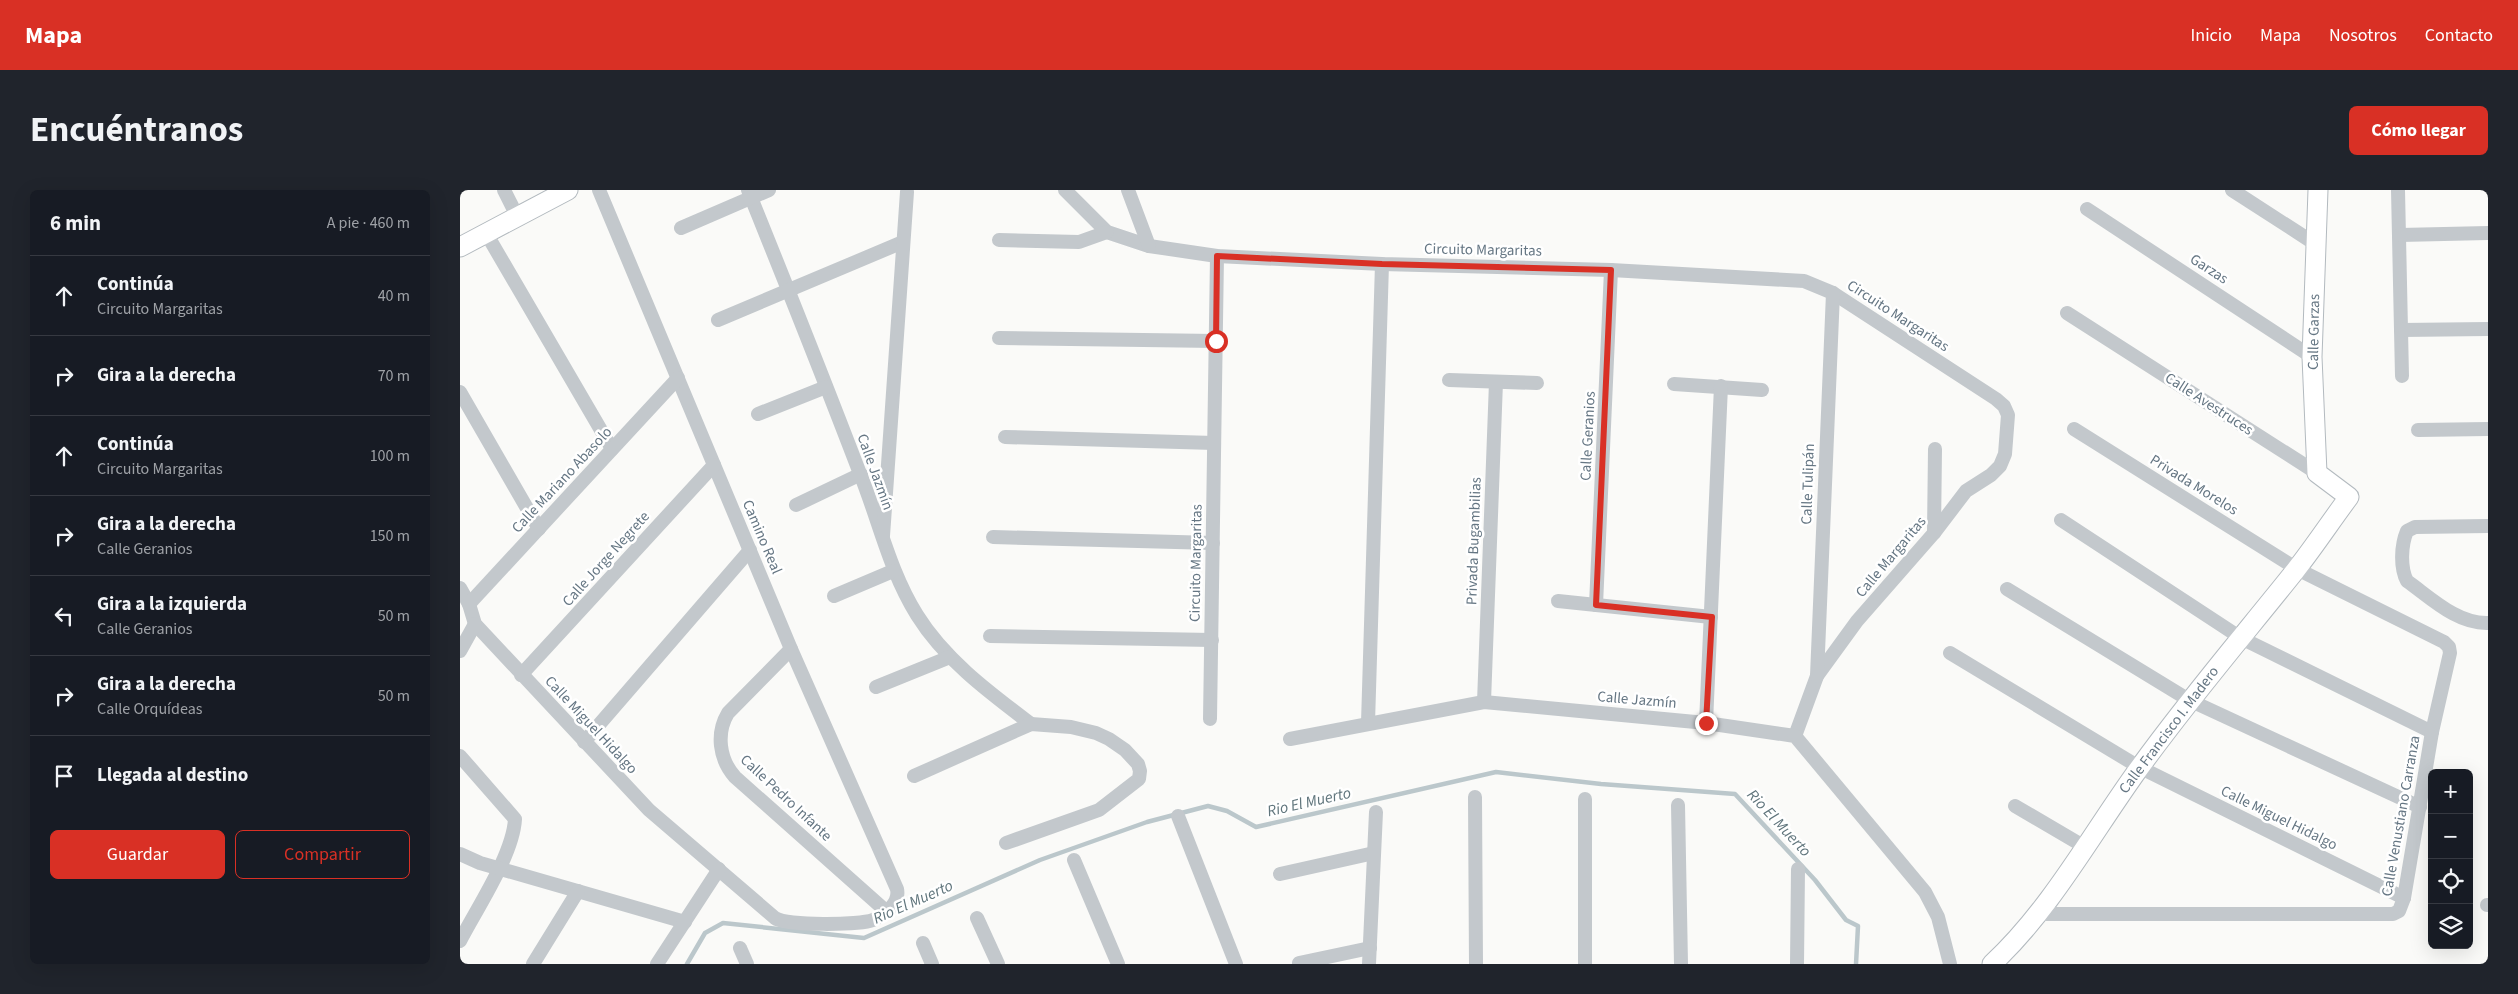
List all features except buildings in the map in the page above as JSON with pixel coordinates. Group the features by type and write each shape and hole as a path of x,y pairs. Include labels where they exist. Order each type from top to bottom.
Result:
{"main road":[{"path":"460,247 568,190"},
{"name":"Calle Garzas","path":"2317,473 2312,357 2318,190"},
{"name":"Calle Avestruces","path":"2317,473 2349,497"},
{"name":"Calle Francisco I. Madero","path":"1992,964 2016,942 2139,767 2189,700 2297,569 2349,497"}],"street":[{"path":"504,190 517,216"},
{"name":"Camino Real","path":"599,190 791,648 898,895 887,912"},
{"path":"681,228 750,194 769,190"},
{"path":"999,240 1079,242 1107,232 1065,190"},
{"path":"1128,190 1149,246"},
{"path":"2232,190 2316,244"},
{"path":"2398,190 2402,376"},
{"path":"883,544 907,192"},
{"name":"Calle Jazmín","path":"750,194 861,474 893,571 918,616 950,657 987,691 1032,724"},
{"name":"Garzas","path":"2087,208 2312,357"},
{"name":"Circuito Margaritas","path":"1107,232 1149,246 1217,256 1382,264 1611,270 1804,281 1833,293 2004,406"},
{"path":"486,233 612,449"},
{"path":"2400,235 2488,233"},
{"path":"718,320 903,242"},
{"name":"Circuito Margaritas","path":"1210,719 1217,256"},
{"path":"1368,723 1382,264"},
{"name":"Calle Geranios","path":"1596,605 1611,270"},
{"name":"Calle Tulipán","path":"1818,676 1833,293"},
{"name":"Calle Avestruces","path":"2068,314 2317,473"},
{"path":"2401,330 2488,329"},
{"path":"999,338 1216,341"},
{"name":"Calle Mariano Abasolo","path":"469,604 678,378"},
{"path":"1449,380 1537,383"},
{"name":"Privada Bugambilias","path":"1484,702 1496,382"},
{"path":"1674,384 1762,390"},
{"path":"1706,723 1721,386"},
{"path":"758,414 826,387"},
{"path":"460,392 539,529"},
{"name":"Calle Margaritas","path":"1795,736 1818,676 1857,621 1934,533 1966,491 2000,466 2005,454 2008,415 2004,406"},
{"name":"Privada Morelos","path":"2074,429 2297,569 2444,642 2449,647"},
{"path":"2418,430 2488,429"},
{"path":"1005,437 1214,443"},
{"path":"1934,533 1935,449"},
{"name":"Calle Jorge Negrete","path":"521,676 714,465"},
{"path":"796,505 861,474"},
{"path":"2061,520 2241,638 2432,732"},
{"path":"2488,526 2415,528 2407,531 2404,539 2403,573 2407,581 2457,616 2467,620 2488,623"},
{"path":"993,537 1213,543"},
{"path":"584,742 750,550"},
{"path":"834,596 893,571"},
{"name":"Calle Miguel Hidalgo","path":"460,588 469,604 475,624 521,676 649,810 780,922 860,922 872,920 887,912"},
{"path":"2007,589 2189,700 2420,807"},
{"path":"1558,602 1712,617"},
{"path":"460,650 475,624"},
{"path":"990,636 1212,640"},
{"name":"Calle Venustiano Carranza","path":"2037,914 2393,914 2399,911 2404,898 2432,732 2450,652 2449,647"},
{"name":"Calle Pedro Infante","path":"791,648 728,713 722,723 720,734 723,759 735,777 887,912"},
{"name":"Calle Miguel Hidalgo","path":"1950,653 2139,767 2404,898"},
{"path":"876,687 950,657"},
{"name":"Calle Jazmín","path":"1290,739 1484,702 1706,723 1795,736"},
{"path":"914,776 1032,724 1071,727 1096,733 1125,750 1138,764 1140,771 1139,779 1126,791 1099,810 1006,843"},
{"path":"1795,736 1925,892 1938,916 1950,964"},
{"path":"460,756 515,819 514,829 499,869 460,941"},
{"path":"1475,797 1476,964"},
{"path":"1585,799 1585,964"},
{"path":"1678,805 1681,964"},
{"path":"2015,806 2085,846"},
{"path":"1369,964 1376,812"},
{"path":"1178,816 1236,964"},
{"path":"1280,874 1374,854"},
{"path":"462,860 685,922"},
{"path":"1074,860 1118,964"},
{"path":"657,964 719,869"},
{"path":"1797,964 1798,869"},
{"path":"533,964 578,892"},
{"path":"977,918 998,964"},
{"path":"923,943 932,964"},
{"path":"740,948 747,964"},
{"path":"1299,963 1370,948"}],"waterway":[{"name":"Rio El Muerto","path":"687,964 705,933 723,923 864,938 1040,860 1147,822 1208,806 1227,811 1256,827 1496,772 1601,784 1735,794 1815,880 1846,920 1858,926 1856,964"}],"route":[{"path":"1216,341 1217,256 1382,264 1611,270 1596,605 1712,617 1706,723"}]}
